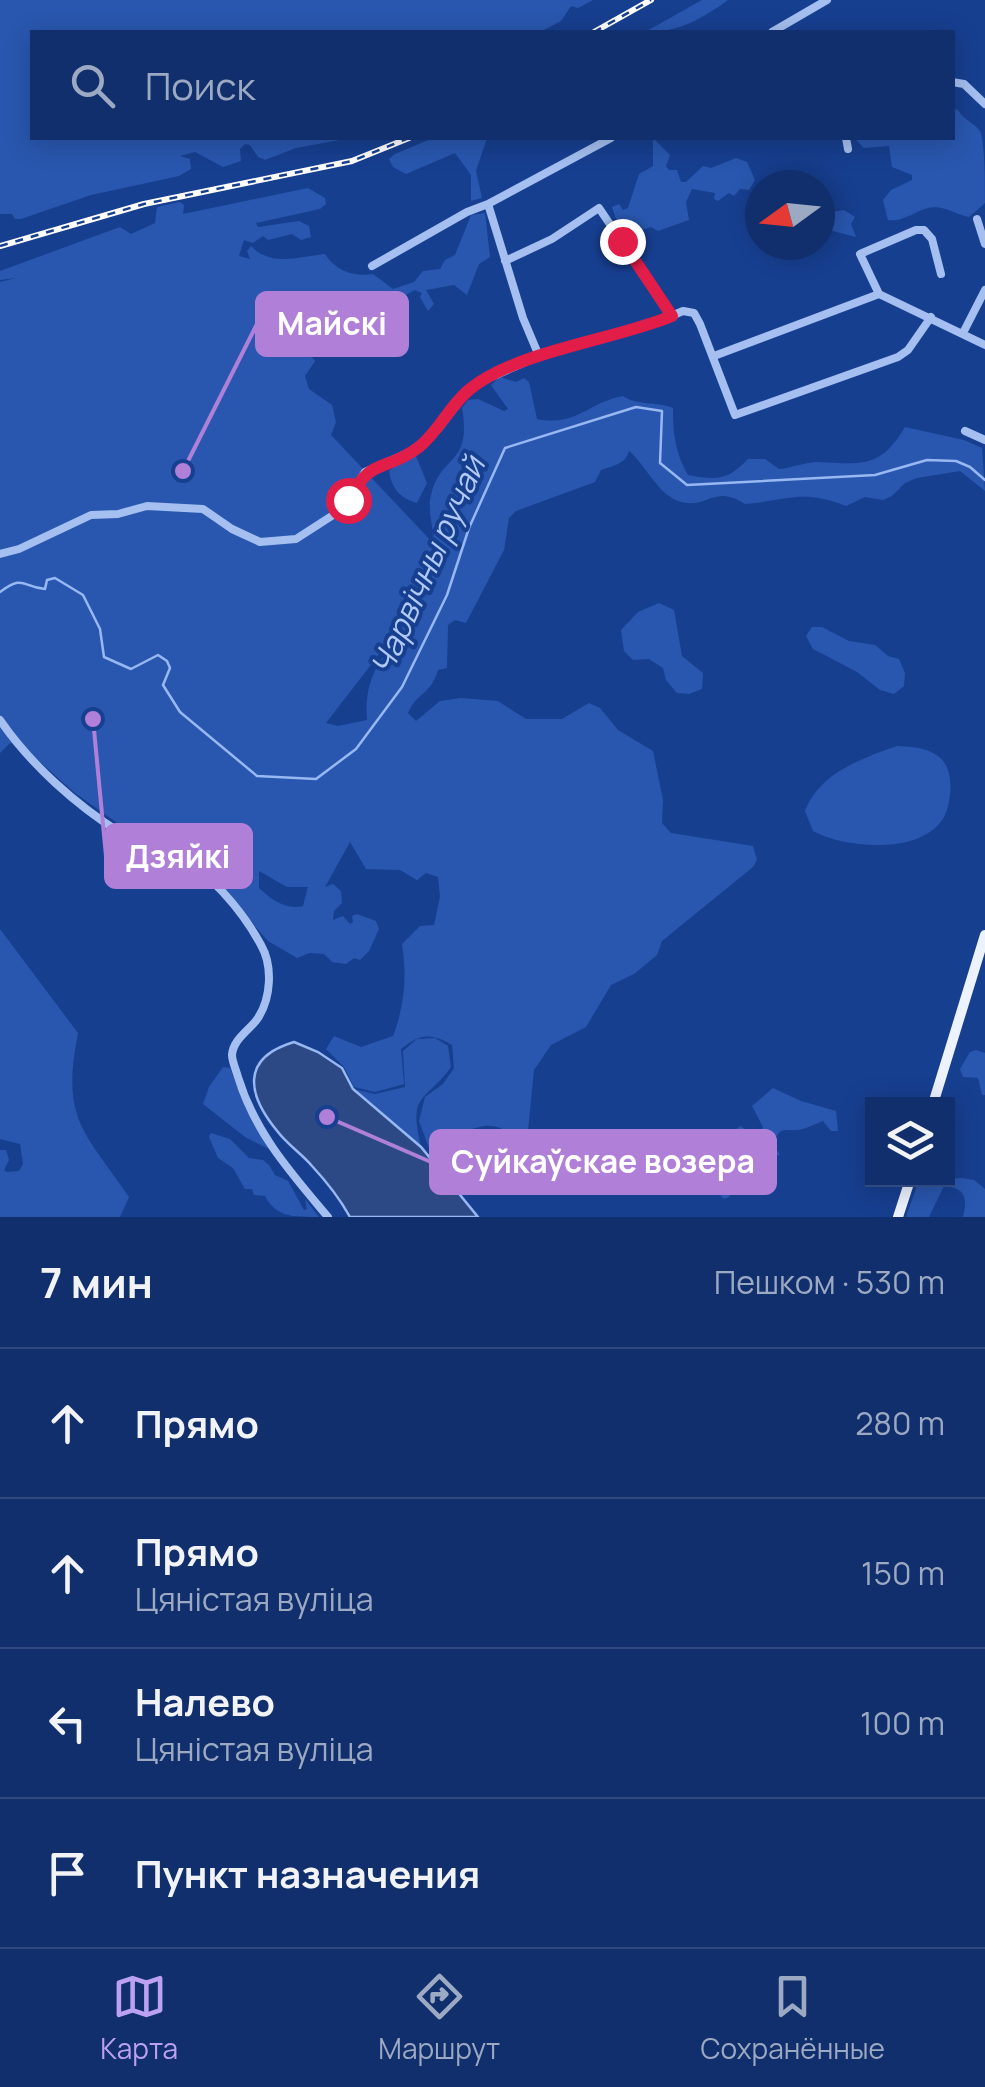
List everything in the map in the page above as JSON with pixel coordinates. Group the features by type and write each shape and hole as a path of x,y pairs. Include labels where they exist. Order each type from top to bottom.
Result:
{"main road":[{"path":"935,1097 985,935"},
{"path":"898,1217 908,1187"}],"street":[{"path":"776,30 828,0"},
{"path":"955,82 964,84 985,104"},
{"path":"372,266 607,140"},
{"path":"846,140 848,148"},
{"path":"488,204 539,356"},
{"path":"505,260 552,238 599,208 672,316"},
{"path":"977,219 985,244"},
{"path":"942,274 932,239 924,230 860,254 879,294 985,345"},
{"path":"962,333 985,290"},
{"path":"714,356 879,294"},
{"path":"0,554 91,516 147,506 203,509 260,542 296,539 332,518 365,472 416,448 439,428 468,390 539,356 683,312 694,313 735,414 898,356 908,350 931,317"},
{"path":"964,431 985,440"},
{"path":"0,720 16,744 96,815 135,841 167,850 192,863 264,948 270,971 268,990 257,1020 236,1043 234,1066 247,1106 275,1155 328,1217"},
{"path":"973,975 985,980"}],"shaded area":[{"path":"0,0 593,0 578,8 571,6 561,21 544,30 30,30 30,140 340,140 296,148 265,160 245,144 240,149 241,161 223,167 195,152 180,156 190,159 191,169 179,176 91,195 21,219 0,214"},
{"path":"702,0 728,0 689,23 668,30 649,30"},
{"path":"955,109 958,110 981,133 985,203 969,217 936,207 888,220 883,200 891,190 912,180 912,175 892,167 889,146 864,148 856,140 955,140"},
{"path":"428,140 486,140 476,171 482,198 471,201 471,175 455,153 406,174 393,167 389,159"},
{"path":"653,140 670,155 666,166 677,170 681,182 703,166 711,168 736,158 747,162 751,170 745,170 745,190 740,189 734,196 729,193 718,201 714,199 715,193 692,189 686,202 689,220 658,231 651,227 629,235 630,245 619,229 612,207 619,204 623,210 628,208 639,174 653,166"},
{"path":"308,188 325,198 326,204 320,209 256,223 258,227 299,221 309,226 311,237 301,240 292,234 268,240 263,236 253,243 244,240 239,256 250,259 247,251 251,246 276,259 325,254 340,269 359,275 373,274 393,289 414,282 423,271 440,269 445,260 455,255 471,215 485,213 490,257 479,264 467,295 454,285 426,290 434,304 428,311 420,297 422,293 415,290 373,305 345,294 342,308 326,317 322,332 306,350 315,361 305,376 309,389 332,405 336,422 331,435 434,544 431,495 441,472 463,441 462,408 468,400 478,399 504,411 508,409 491,385 500,377 516,382 524,378 529,382 537,419 562,420 623,396 673,408 680,458 688,475 698,477 727,475 748,459 765,459 779,469 813,462 869,461 887,450 905,427 982,448 985,491 960,471 917,478 883,500 865,497 846,506 806,497 745,504 725,496 696,503 678,501 664,492 629,451 622,462 601,470 595,482 516,511 509,518 504,550 466,623 455,620 448,625 447,668 438,670 408,713 416,721 440,701 461,698 498,701 526,719 562,719 589,703 600,708 618,730 653,751 663,800 662,823 671,833 753,846 757,860 662,941 657,955 634,974 611,985 586,1027 551,1045 534,1070 528,1130 522,1138 500,1128 483,1126 438,1149 429,1148 419,1121 425,1097 443,1084 454,1068 452,1045 445,1041 425,1036 407,1044 401,1049 404,1084 375,1092 354,1087 344,1067 326,1049 334,1036 361,1047 393,1036 404,990 402,944 420,926 434,925 440,897 438,877 426,873 417,880 400,870 366,869 350,842 325,887 333,884 341,891 342,903 334,911 333,920 343,916 350,924 357,914 376,921 379,929 369,951 360,960 354,958 346,964 332,962 324,954 310,953 297,958 268,941 217,883 222,859 241,860 232,854 140,839 75,793 22,746 10,743 0,753 0,282 16,278 0,280 0,271 120,227 131,234 155,223 157,207 180,202 184,205 183,214","holes":["407,618 373,676 367,720 338,726 326,723","259,871 287,887 308,887 303,906 285,905 269,896 259,888"]},
{"path":"844,210 855,217 851,224 856,237 835,232 835,212"},
{"path":"415,454 427,483 417,503 398,492 389,471"},
{"path":"659,603 674,610 682,656 703,673 702,689 677,693 666,680 663,668 649,659 633,660 624,651 621,630 638,612"},
{"path":"812,627 822,627 849,641 875,645 899,659 905,673 904,686 894,694 880,690 857,672 813,649 806,636"},
{"path":"897,746 930,751 944,762 950,795 939,824 913,840 878,845 842,841 813,831 805,811 820,787 856,762"},
{"path":"0,929 78,1033 72,1085 75,1105 88,1138 129,1197 120,1217 0,1217 0,1150 6,1150 7,1172 19,1171 23,1164 20,1144 0,1139"},
{"path":"435,1038 448,1046 451,1067 418,1107 421,1147 353,1089 375,1094 405,1087 403,1051 417,1039"},
{"path":"294,1042 342,1068 353,1089 421,1147 478,1217 350,1217 322,1178 278,1132 255,1091 257,1068 264,1058"},
{"path":"970,1052 985,1053 985,1095 978,1078 963,1077 960,1069"},
{"path":"223,1067 230,1068 245,1107 269,1149 245,1137 203,1104"},
{"path":"773,1088 836,1111 838,1131 831,1131 823,1121 782,1131 773,1144 780,1155 771,1156 767,1163 754,1162 736,1130 740,1126 760,1133 763,1127 752,1106"},
{"path":"211,1133 230,1139 249,1158 263,1160 275,1175 288,1181 304,1210 305,1199 319,1217 286,1214 274,1208 265,1196 245,1189 233,1168 218,1158 209,1137"},
{"path":"744,1153 749,1164 724,1199 720,1195 723,1185 713,1191 693,1172 693,1164 698,1160 709,1164 723,1159 732,1163"},
{"path":"955,1178 974,1180 985,1189 985,1217 963,1217 963,1195 948,1187 955,1187"},
{"path":"917,1187 944,1187 929,1217 906,1217"}],"waterway":[{"name":"Чарвічны ручай","path":"0,592 19,583 45,589 47,580 55,578 83,595 100,629 104,657 131,669 158,655 167,661 170,668 163,685 180,712 257,776 316,779 356,749 402,687 447,595 469,528 505,448 636,407 662,411 660,463 687,485 875,475 927,460 956,461 985,480"}],"railway":[{"path":"598,30 651,0"},
{"path":"0,246 144,204 352,161 404,140"}],"place":[{"name":"Майскі","path":"183,471"},
{"name":"Дзяйкі","path":"93,719"},
{"name":"Суйкаўскае возера","path":"327,1117"}],"route":[{"path":"348,500 365,472 416,448 439,428 468,390 489,378 539,356 672,316 622,241"}]}
